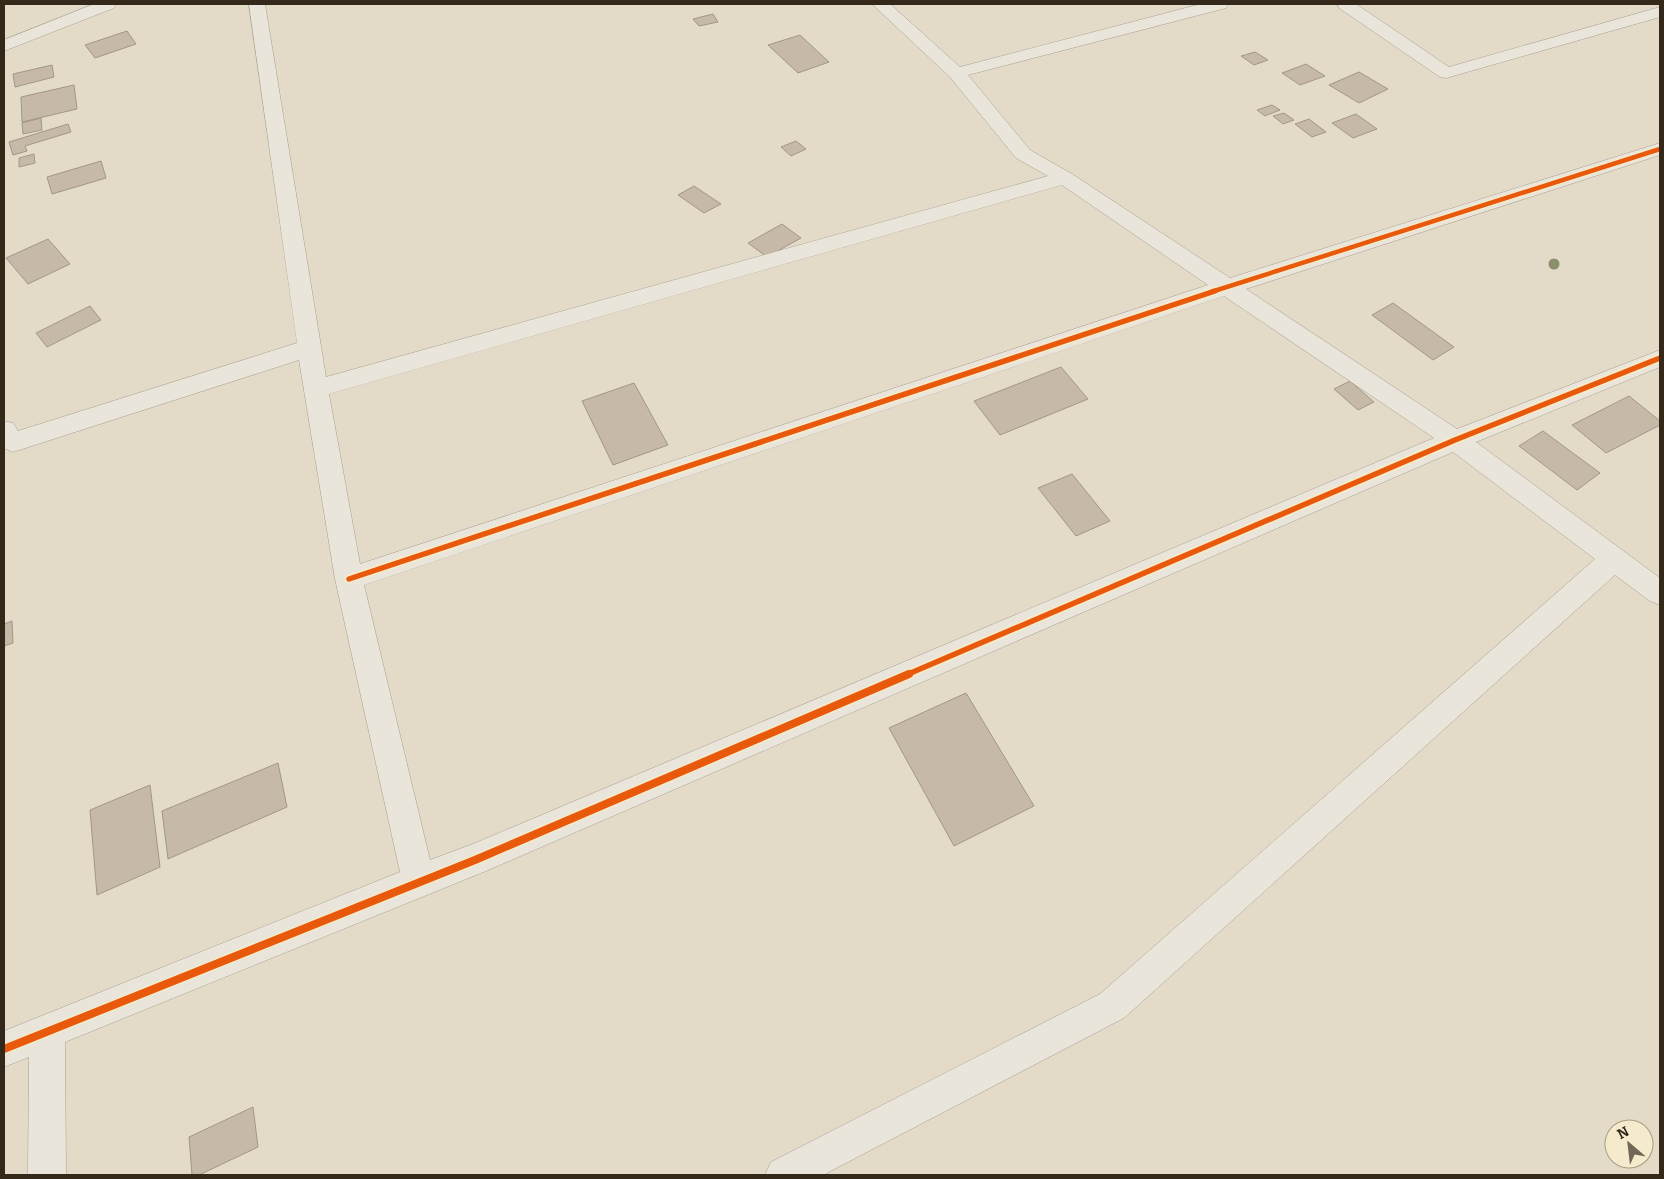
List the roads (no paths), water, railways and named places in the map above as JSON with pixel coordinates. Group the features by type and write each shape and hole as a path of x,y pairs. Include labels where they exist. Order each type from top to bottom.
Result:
{"street":[{"path":"4,46 108,4"},
{"path":"258,4 309,348 350,579 418,881"},
{"path":"880,4 956,73 1024,154 1065,178 1454,440 1660,593"},
{"path":"956,73 1220,4"},
{"path":"1345,4 1446,74 1660,12"},
{"path":"350,579 1226,287 1660,149"},
{"path":"316,389 1065,178"},
{"path":"4,430 13,442 309,348"},
{"path":"4,1048 418,881 476,860 1454,440 1660,358"},
{"path":"784,1175 1112,1006 1615,558"},
{"path":"47,1032 47,1175"}]}
